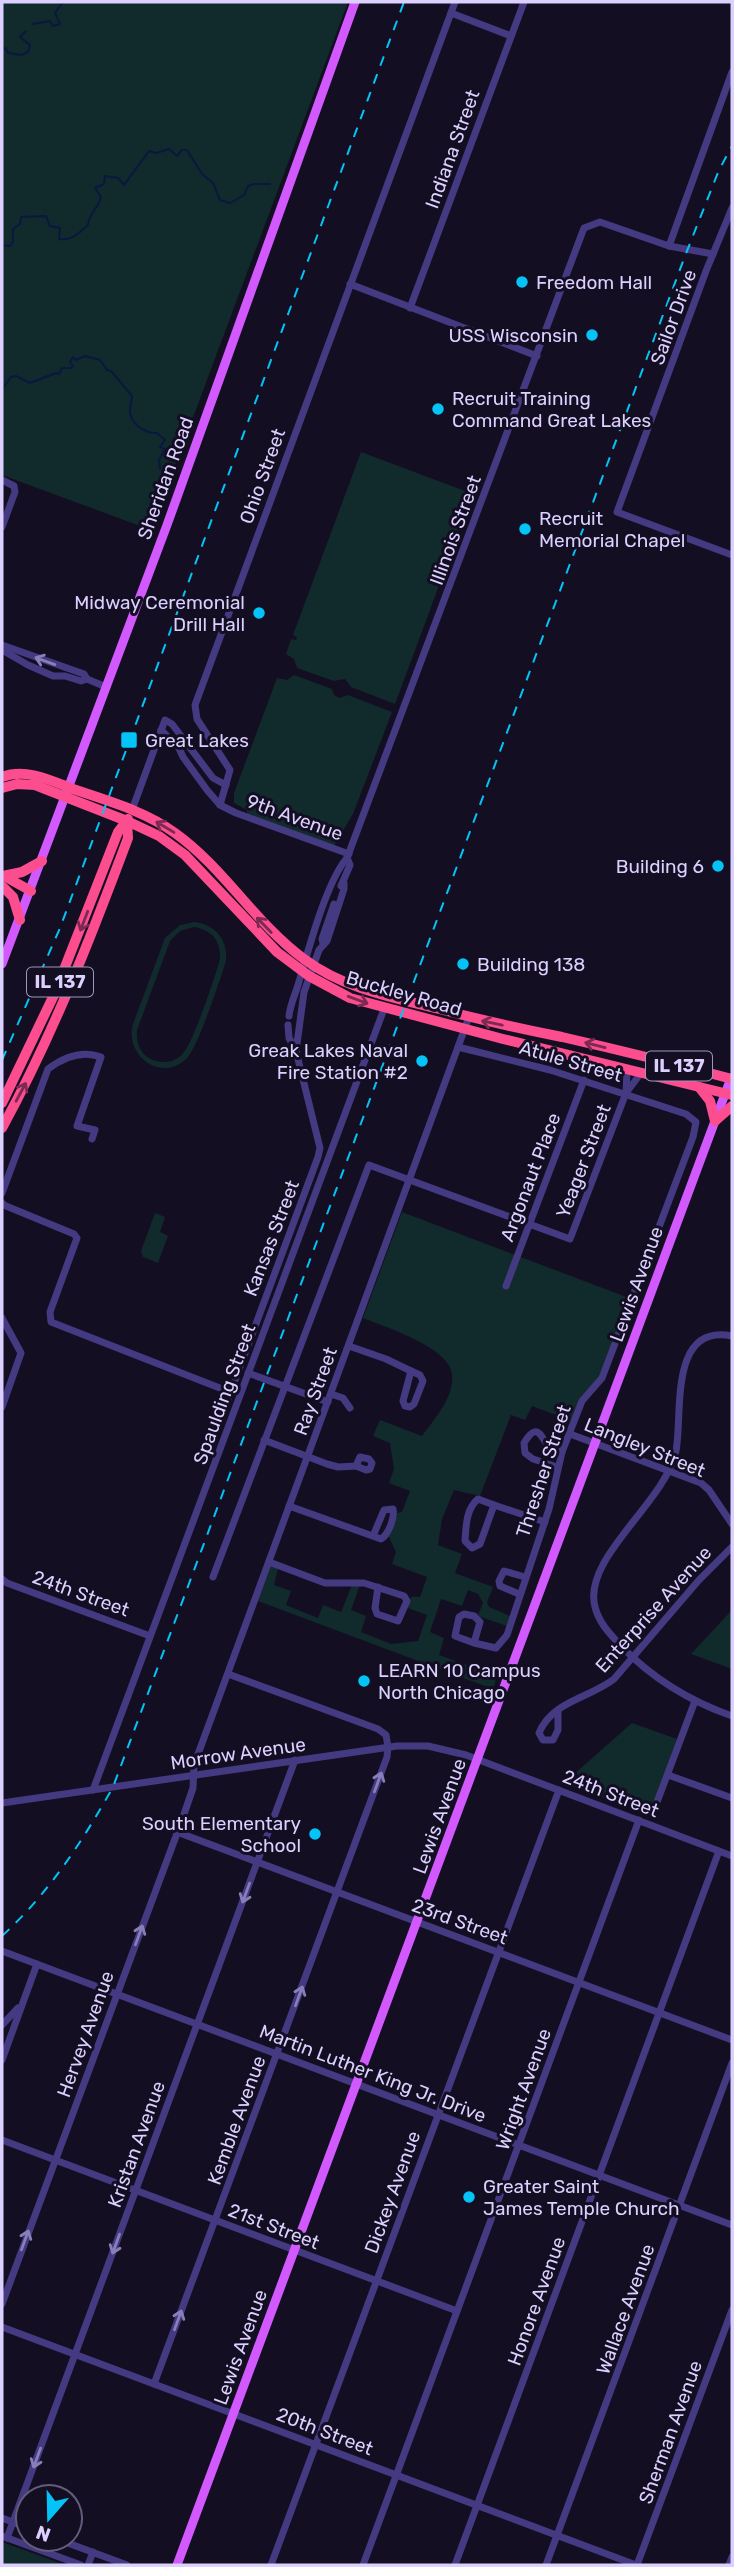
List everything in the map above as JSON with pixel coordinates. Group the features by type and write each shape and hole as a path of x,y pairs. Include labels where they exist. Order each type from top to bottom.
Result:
{"highway":[{"name":"Buckley Road","path":"2,777 20,774 40,776 130,815"},
{"name":"Buckley Road","path":"2,788 30,784 168,828 189,844 307,968 350,998 384,1009 729,1094"},
{"name":"IL 137","path":"2,1103 54,995 114,842 130,815"},
{"name":"IL 137","path":"2,1128 34,1067 77,971 128,838 130,815"},
{"path":"2,880 42,861"},
{"path":"2,880 17,881 30,891"},
{"path":"2,880 13,897 19,920"},
{"name":"Buckley Road","path":"307,968 362,989 469,1017 732,1079"},
{"path":"699,1087 710,1101 715,1121 732,1106"}],"main road":[{"name":"Sheridan Road","path":"2,964 167,525 355,2"},
{"name":"Lewis Avenue","path":"177,2565 715,1121 729,1094 732,1079"}],"street":[{"name":"Ohio Street","path":"220,805 230,773 197,719 195,705 455,2"},
{"name":"Indiana Street","path":"410,307 524,2"},
{"path":"451,13 511,36"},
{"path":"669,246 732,72"},
{"name":"Sailor Drive","path":"732,208 617,512 732,555"},
{"name":"Sailor Drive","path":"600,222 669,246 713,254"},
{"name":"Illinois Street","path":"307,968 340,866 348,856 584,228 600,222"},
{"path":"350,284 537,356"},
{"path":"2,480 14,486 13,501 2,527"},
{"path":"2,648 84,674 87,679 106,687"},
{"name":"9th Avenue","path":"226,785 213,778 172,723 165,720 161,730 178,746 195,774 220,805 348,856"},
{"path":"130,815 161,730"},
{"name":"Illinois Street","path":"307,968 328,936 350,865 348,856"},
{"path":"289,1016 307,968"},
{"name":"Kansas Street","path":"296,1051 307,968"},
{"name":"Spaulding Street","path":"93,1790 384,1009"},
{"name":"Ray Street","path":"194,1775 194,1765 469,1017"},
{"name":"Kansas Street","path":"215,1434 320,1148 296,1051 289,1038 288,1025"},
{"name":"Atule Street","path":"458,1047 584,1080 691,1117 696,1122 692,1137"},
{"path":"2,1194 48,1069 83,1053 102,1057 77,1126 95,1130 92,1139"},
{"path":"626,1093 627,1069"},
{"path":"626,1093 641,1073"},
{"name":"Argonaut Place","path":"506,1286 584,1080"},
{"name":"Yeager Street","path":"529,1224 570,1239 626,1093"},
{"name":"Thresher Street","path":"474,1643 496,1648 504,1640 545,1522 562,1452 582,1401 602,1378 692,1137"},
{"path":"213,1577 368,1166 529,1224"},
{"path":"2,1203 74,1234 76,1238 50,1312 51,1322 230,1392"},
{"path":"2,1318 21,1351 2,1407"},
{"path":"732,1336 714,1336 703,1340 693,1348 686,1359 682,1373 676,1452 669,1470 662,1486 608,1556 595,1582 595,1607 600,1620 633,1658 673,1689 695,1702 732,1716"},
{"path":"349,1346 411,1371"},
{"path":"248,1373 330,1398 343,1398 350,1408"},
{"path":"557,1467 533,1459 525,1453 524,1443 530,1434 538,1432 542,1433 550,1447 562,1452"},
{"name":"Langley Street","path":"570,1434 701,1483 709,1490 732,1524"},
{"path":"264,1440 338,1466 356,1466"},
{"path":"494,1506 480,1544 476,1548 469,1547 465,1541 466,1525 472,1505 478,1499 545,1522"},
{"path":"289,1506 373,1536"},
{"name":"Enterprise Avenue","path":"558,1710 563,1705 608,1684 699,1580 732,1547"},
{"path":"269,1562 325,1583 356,1582 378,1587 407,1598 398,1621 377,1614 375,1608 378,1587"},
{"path":"519,1594 500,1586 499,1581 504,1571 525,1577"},
{"name":"24th Street","path":"2,1579 150,1636"},
{"path":"228,1674 378,1729 386,1735 388,1747"},
{"path":"654,1810 695,1702"},
{"name":"Morrow Avenue","path":"2,1803 388,1747 436,1747 478,1760"},
{"name":"Kemble Avenue","path":"154,2384 338,1892 387,1757 388,1747"},
{"name":"Kristan Avenue","path":"4,2537 13,2523 295,1760"},
{"name":"24th Street","path":"478,1760 732,1856"},
{"name":"Hervey Avenue","path":"2,2304 193,1788 194,1775"},
{"path":"668,1775 732,1798"},
{"name":"Dickey Avenue","path":"271,2565 559,1790"},
{"name":"Wright Avenue","path":"363,2565 639,1820"},
{"name":"23rd Street","path":"177,1832 732,2040"},
{"name":"Honore Avenue","path":"455,2565 719,1851"},
{"name":"Martin Luther King Jr. Drive","path":"2,1951 732,2225"},
{"path":"2,2060 37,1964"},
{"path":"2,2025 23,2002"},
{"name":"Wallace Avenue","path":"546,2565 732,2063"},
{"name":"21st Street","path":"2,2140 457,2311"},
{"name":"Sherman Avenue","path":"637,2565 732,2310"},
{"name":"20th Street","path":"2,2327 637,2565"},
{"path":"2,2518 13,2523"},
{"path":"4,2537 81,2565"},
{"path":"84,2549 127,2565"},
{"path":"88,2565 93,2552"},
{"path":"729,2565 732,2557"}],"green space":[{"path":"2,2 348,2 151,530 2,475"},
{"path":"361,452 473,494 395,704 351,687 345,679 334,681 297,668 294,659 286,654 291,639 296,640 297,637 293,635"},
{"path":"294,675 332,689 334,695 339,698 348,695 392,712 353,814 334,846 247,813 247,810 234,803 234,793 277,678 287,680"},
{"path":"195,922 215,930 223,940 226,961 192,1051 177,1065 156,1067 139,1055 134,1046 133,1024 165,938 180,925","holes":["194,927 214,937 219,947 220,959 193,1035 184,1052 173,1061 154,1060 146,1056 141,1049 137,1030 170,941 180,931"]},
{"path":"402,1212 629,1298 601,1374 571,1421 532,1406 525,1420 511,1415 480,1496 454,1490 442,1519 438,1545 462,1554 455,1573 493,1587 487,1602 489,1607 510,1616 507,1626 481,1617 478,1615 483,1603 478,1594 468,1590 462,1606 441,1599 430,1632 444,1638 439,1655 497,1676 493,1689 258,1601 271,1565 278,1568 274,1585 291,1591 286,1605 318,1618 323,1605 341,1612 352,1585 360,1585 351,1610 366,1616 361,1632 391,1644 418,1641 427,1615 408,1608 411,1597 420,1597 427,1577 392,1564 396,1552 388,1535 397,1513 402,1512 410,1491 389,1483 394,1469 390,1443 373,1436 380,1420 422,1436 447,1399 452,1374 440,1355 428,1347 363,1318"},
{"path":"155,1213 165,1217 160,1232 168,1236 158,1263 143,1257 141,1251"},
{"path":"732,1610 732,1669 691,1654"},
{"path":"632,1723 677,1739 649,1815 564,1783"},
{"path":"2,2542 14,2546 14,2553 32,2553 65,2565 2,2565"}],"waterway":[{"path":"33,24 50,21 53,26 60,24 55,13 63,2"},
{"path":"2,49 6,48 8,53 22,55 28,52 30,45 20,37 26,31"},
{"path":"2,245 10,246 13,242 13,229 20,224 21,217 46,216 50,226 60,228 59,239 75,236 88,225 101,197 95,188 104,184 105,176 118,178 124,185 149,151 156,153 169,149 177,156 182,150 187,150 202,174 213,183 220,200 230,203 244,195 248,186 270,184"},
{"path":"2,389 11,377 16,376 30,383 59,374 62,368 73,366 70,362 73,357 76,360 85,356 100,360 132,396 130,411 134,421 140,428 157,433 165,440 160,447 165,449 159,460 160,469"}],"railway":[{"path":"2,1060 60,928 404,2"},
{"path":"2,1936 35,1902 64,1866 113,1787 685,256 719,170 732,146"}],"place":[{"name":"Freedom Hall","path":"522,282"},
{"name":"USS Wisconsin","path":"592,335"},
{"name":"Recruit Training Command Great Lakes","path":"438,409"},
{"name":"Recruit Memorial Chapel","path":"525,529"},
{"name":"Midway Ceremonial Drill Hall","path":"259,613"},
{"name":"Great Lakes","path":"129,740"},
{"name":"Building 6","path":"718,866"},
{"name":"Building 138","path":"463,964"},
{"name":"Greak Lakes Naval Fire Station #2","path":"422,1061"},
{"name":"LEARN 10 Campus North Chicago","path":"364,1681"},
{"name":"South Elementary School","path":"315,1834"},
{"name":"Greater Saint James Temple Church","path":"469,2197"}]}
